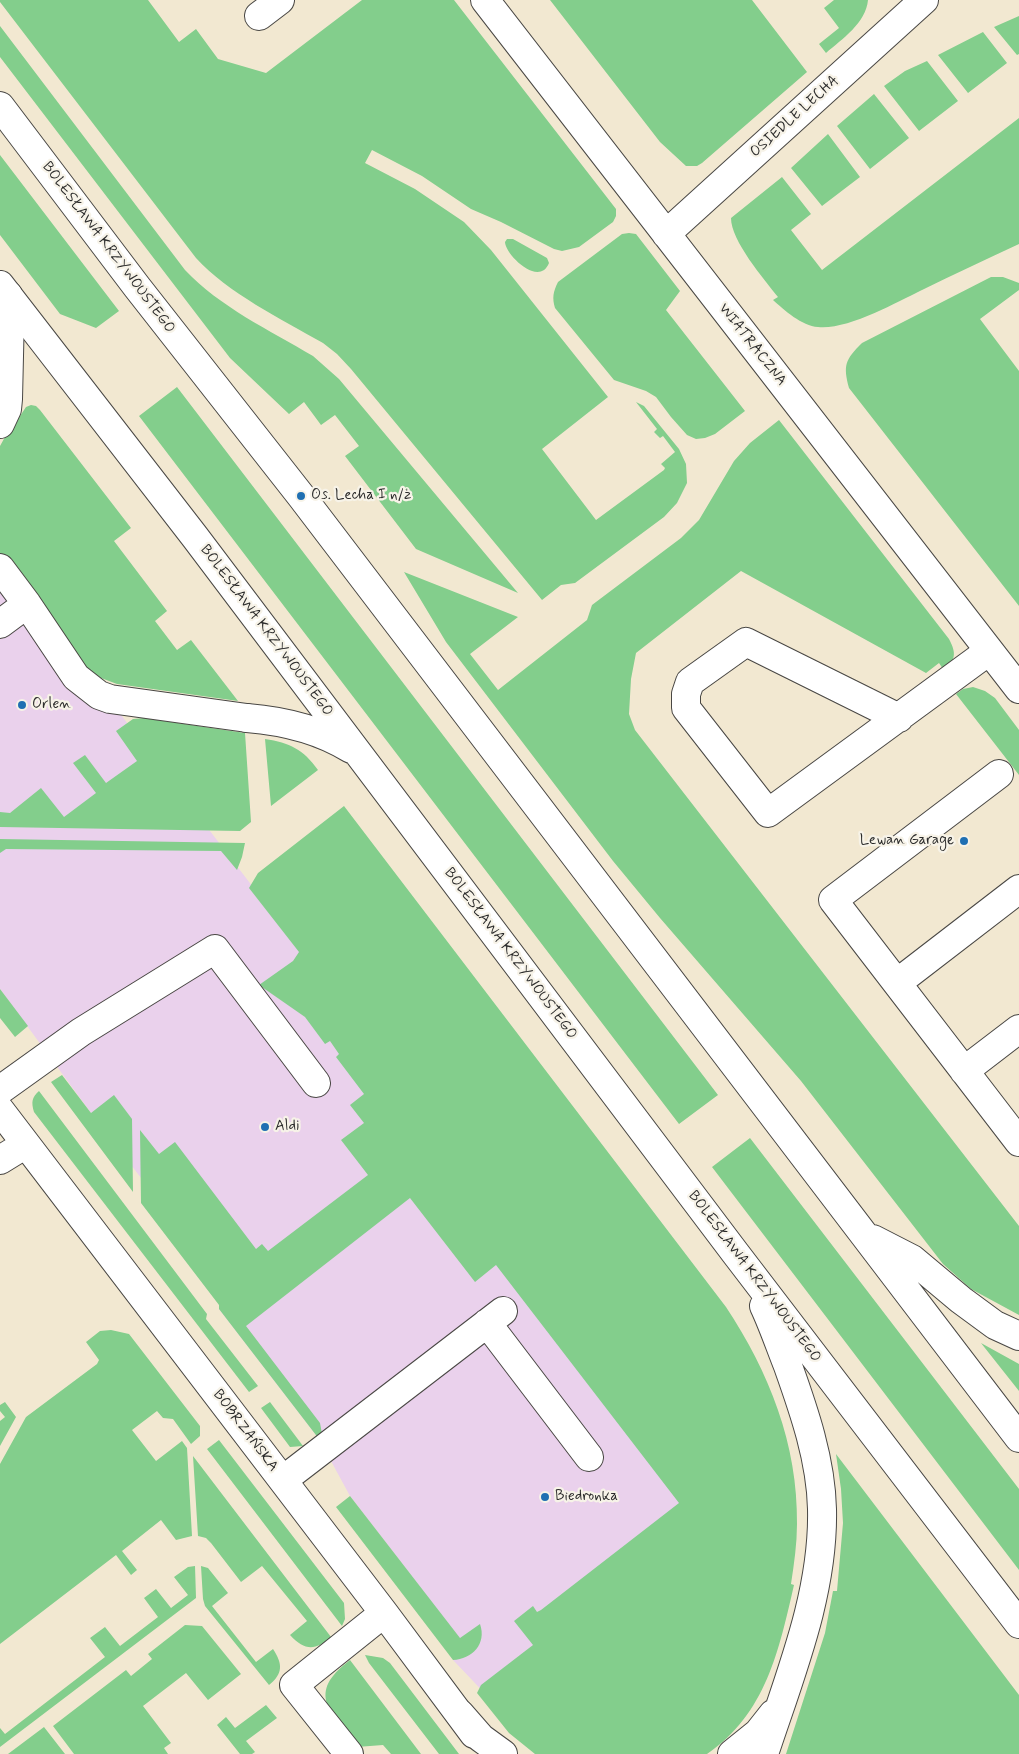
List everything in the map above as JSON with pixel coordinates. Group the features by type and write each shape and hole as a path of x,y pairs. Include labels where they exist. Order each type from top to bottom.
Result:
{"main road":[{"name":"WIATRACZNA","path":"485,0 1019,689"},
{"name":"OSIEDLE LECHA","path":"666,234 924,0"},
{"name":"BOLESŁAWA KRZYWOUSTEGO","path":"0,106 137,287 307,504 1019,1438"},
{"name":"BOLESŁAWA KRZYWOUSTEGO","path":"4,290 195,537 736,1254 1019,1624"},
{"path":"0,424 7,409 8,399 10,314 4,290"},
{"path":"0,568 27,604 76,677 99,695 110,699 288,724 316,731 341,743 362,758"},
{"path":"0,624 27,604"},
{"path":"898,718 746,642 690,682 686,694 686,708 768,813 898,718 989,651"},
{"path":"999,774 833,900 1019,1142"},
{"path":"897,983 1019,889"},
{"path":"0,1090 81,1032 215,948 316,1083"},
{"path":"964,1071 1019,1029"},
{"name":"BOBRZAŃSKA","path":"0,1110 384,1613 488,1754"},
{"path":"0,1160 26,1144"},
{"path":"866,1236 912,1259 981,1315 995,1325 1019,1336"},
{"path":"736,1254 769,1317 798,1396 812,1444 821,1492 822,1526 818,1564 805,1626 764,1754"},
{"path":"283,1480 495,1317 589,1457"},
{"path":"349,1754 294,1684 384,1613"},
{"path":"732,1754 770,1720 783,1698"},
{"path":"460,1714 481,1738 503,1754"}],"shaded area":[{"path":"0,557 735,1516 493,1702 453,1660 460,1639 350,1496 319,1439 219,1309 232,1296 91,1113 0,989"}],"green space":[{"path":"0,0 148,0 179,42 196,29 218,59 266,73 362,0 454,0 616,209 616,216 613,222 579,247 562,251 554,249 471,209 422,176 372,150 365,163 415,189 464,222 491,250 608,397 542,449 596,520 664,470 665,468 661,464 675,452 663,436 660,438 654,432 657,429 636,402 644,406 679,449 686,464 687,483 677,503 664,517 575,583 561,585 542,600 337,354 323,343 239,294 223,283 196,258"},
{"path":"550,0 752,0 807,72 702,163 697,166 686,166 660,142"},
{"path":"834,0 868,0 863,16 858,23 826,53 819,44 839,28 824,8"},
{"path":"1019,16 1019,54 1017,55 994,27"},
{"path":"0,26 185,270 229,307 313,356 339,379 518,593 416,549 345,456 359,446 335,415 321,425 304,402 289,414 230,358 0,57"},
{"path":"983,32 1007,63 968,93 938,55"},
{"path":"927,61 958,101 919,131 884,86 905,71"},
{"path":"874,94 909,138 870,169 837,126"},
{"path":"1019,118 1019,244 857,320 830,327 818,327 806,324 788,313 773,300 778,297 749,259 736,238 731,218 782,177 811,214 791,230 822,270"},
{"path":"828,134 860,177 822,206 791,168"},
{"path":"0,155 119,311 96,328 60,314 0,235"},
{"path":"622,234 636,234 680,291 666,310 745,411 715,434 705,438 696,439 687,435 656,397 646,391 614,380 555,308 554,295 558,282"},
{"path":"507,239 513,239 547,258 549,263 544,270 538,272 531,271 516,261 510,254 505,242"},
{"path":"991,277 1003,277 1019,283 1019,290 980,319 1019,371 1019,606 849,388 846,374 849,359 862,343"},
{"path":"177,387 718,1095 679,1124 139,416"},
{"path":"36,406 40,410 131,528 114,541 167,611 155,621 177,650 191,640 238,701 117,684 101,678 88,670 0,559 0,446 15,419 18,419 26,407"},
{"path":"779,420 949,639 954,653 951,663 945,672 939,663 926,673 741,571 636,653 631,679 629,714 635,730 1019,1226 1019,1315 971,1289 943,1264 801,1081 613,861 446,642 404,572 518,617 470,654 498,690 587,620 592,605 681,538 699,520 734,461 750,443"},
{"path":"973,687 985,691 995,698 1019,730 1019,775 956,694 963,689"},
{"path":"144,718 245,733 251,822 240,831 0,827 0,812 10,813 41,788 64,817 96,793 73,763 85,755 106,783 137,761 116,731 133,719"},
{"path":"265,739 295,748 307,757 318,770 271,806"},
{"path":"344,806 726,1307 768,1383 786,1437 796,1494 797,1524 791,1584 794,1585 782,1633 767,1679 743,1720 727,1738 707,1754 535,1754 509,1733 477,1693 481,1685 533,1645 514,1621 533,1606 537,1612 541,1610 679,1503 496,1265 475,1282 410,1198 246,1326 320,1423 322,1434 319,1439 219,1309 219,1305 141,1203 140,1130 159,1154 175,1142 256,1249 262,1244 268,1251 368,1175 341,1140 364,1123 350,1105 364,1094 336,1057 339,1054 330,1041 325,1044 305,1017 259,985 293,961 299,952 249,888 258,873"},
{"path":"0,839 245,843 237,870 221,851 6,849 0,853"},
{"path":"0,989 28,1026 15,1037 0,1018"},
{"path":"62,1075 91,1113 114,1095 132,1119 133,1192 51,1082"},
{"path":"39,1091 207,1314 206,1319 258,1386 249,1392 34,1112 33,1100"},
{"path":"750,1138 1019,1489 1019,1570 712,1167"},
{"path":"111,1330 129,1334 200,1426 200,1436 191,1444 173,1419 163,1418 157,1411 132,1430 156,1461 182,1441 187,1448 192,1536 176,1540 161,1520 122,1551 137,1570 131,1575 116,1555 0,1644 0,1464 26,1417 97,1364 99,1360 86,1342 100,1331"},
{"path":"981,1343 1019,1364 1019,1391"},
{"path":"5,1402 16,1417 0,1446 0,1421 5,1417 0,1411 0,1405"},
{"path":"270,1402 303,1446 290,1447 261,1408"},
{"path":"219,1440 344,1603 345,1619 342,1626 207,1449"},
{"path":"836,1454 1019,1695 1019,1754 786,1754 825,1633 833,1591 837,1591 843,1523"},
{"path":"193,1456 331,1637 325,1642 315,1647 305,1646 290,1635 307,1621 262,1566 241,1582 211,1543 206,1538 198,1536"},
{"path":"350,1496 460,1638 480,1624 482,1631 480,1644 472,1653 466,1657 453,1660 336,1507"},
{"path":"195,1566 196,1598 0,1747 0,1728 5,1734 105,1657 90,1638 105,1627 120,1646 158,1617 144,1598 156,1589 171,1608 188,1595 174,1577 188,1567"},
{"path":"201,1566 208,1568 228,1593 212,1606 256,1662 273,1649 279,1659 279,1673 269,1685 205,1606"},
{"path":"185,1625 202,1626 241,1674 208,1700 186,1673 143,1706 171,1743 164,1748 168,1754 74,1754 53,1726 126,1670 131,1676 152,1659 148,1654"},
{"path":"365,1655 383,1658 390,1663 459,1754 439,1754 369,1663"},
{"path":"350,1660 421,1754 391,1754 383,1745 357,1747 331,1713 326,1693 328,1683 336,1672"},
{"path":"266,1705 277,1718 246,1741 255,1752 252,1754 240,1754 217,1725 226,1717 235,1728"},
{"path":"44,1727 65,1754 8,1754"}],"place":[{"name":"Os. Lecha I n/ż","path":"301,496"},
{"name":"Orlen","path":"22,705"},
{"name":"Lewan Garage","path":"964,841"},
{"name":"Aldi","path":"265,1127"},
{"name":"Biedronka","path":"545,1497"}]}
